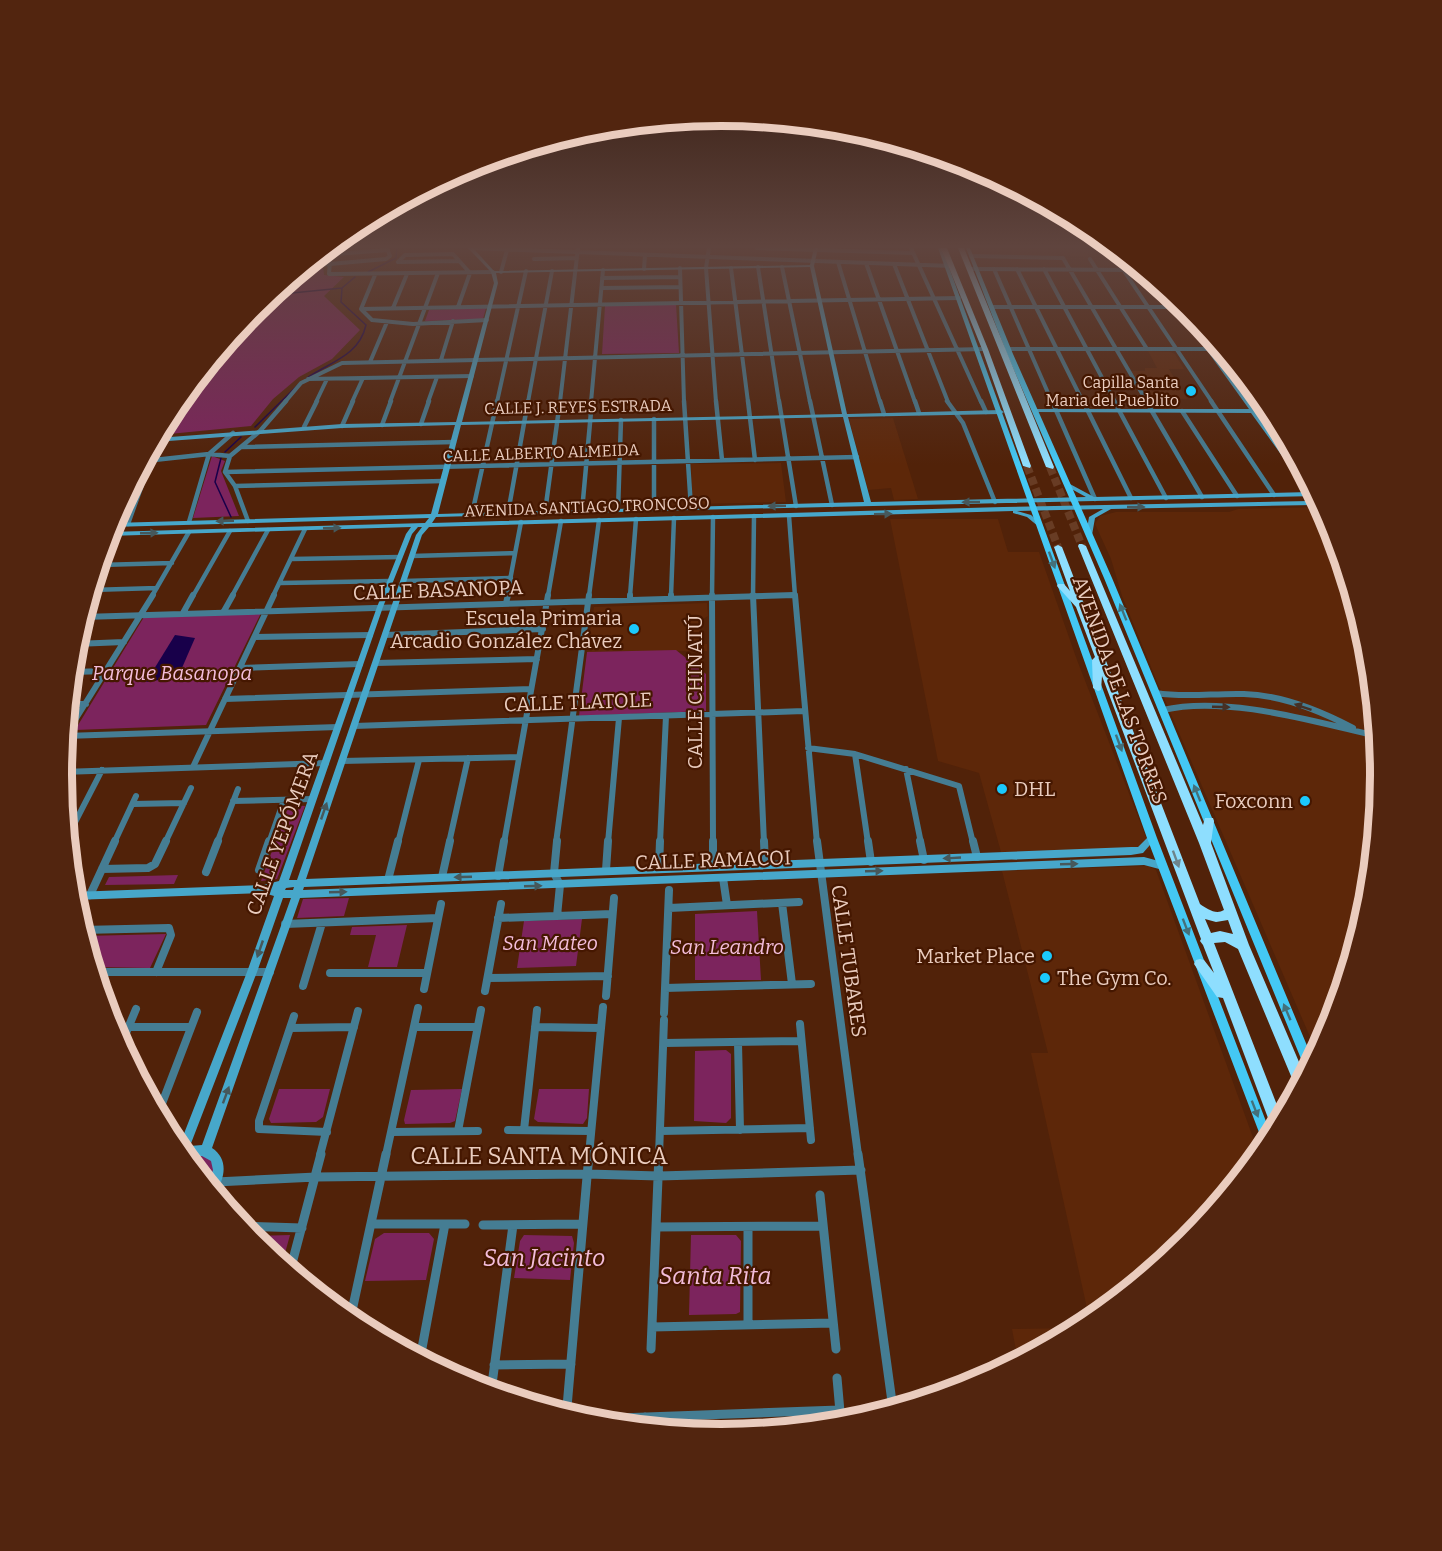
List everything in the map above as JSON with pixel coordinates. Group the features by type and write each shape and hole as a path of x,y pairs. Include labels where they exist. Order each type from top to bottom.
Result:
{"highway":[{"name":"AVENIDA DE LAS TORRES","path":"972,320 1027,466"},
{"name":"AVENIDA DE LAS TORRES","path":"1005,349 1008,364 1050,467"},
{"path":"1008,364 1020,375"},
{"path":"1000,391 1000,409"},
{"name":"AVENIDA DE LAS TORRES","path":"1082,546 1297,1074"},
{"name":"AVENIDA DE LAS TORRES","path":"1058,547 1273,1117"},
{"path":"1061,586 1081,608"},
{"path":"1096,648 1098,688"},
{"path":"1205,843 1209,821"},
{"path":"1194,907 1214,918 1226,916 1230,912"},
{"path":"1206,941 1214,937 1226,937 1243,945"},
{"path":"1200,964 1229,1002"}],"main road":[{"name":"AVENIDA DE LAS TORRES","path":"969,320 981,349 1031,505 1152,838 1264,1132"},
{"name":"AVENIDA DE LAS TORRES","path":"994,320 1068,485 1306,1056"},
{"path":"1235,505 1237,496"},
{"path":"417,530 432,515"}],"street":[{"path":"378,320 487,321 460,423 432,515"},
{"path":"472,514 516,320"},
{"path":"508,513 542,320"},
{"path":"545,512 571,320"},
{"path":"582,511 599,320"},
{"path":"682,320 684,418 691,508"},
{"path":"710,320 722,460"},
{"path":"737,320 755,460"},
{"path":"766,320 796,506"},
{"path":"793,320 832,505"},
{"path":"825,320 845,415 868,504"},
{"path":"857,320 884,414"},
{"path":"887,320 919,413"},
{"path":"916,320 949,405 963,423 995,502"},
{"path":"945,320 986,412"},
{"path":"1015,320 1095,499"},
{"path":"1041,320 1131,498"},
{"path":"1071,320 1166,498"},
{"path":"1100,320 1202,497"},
{"path":"1129,320 1147,349"},
{"path":"1158,320 1274,495"},
{"path":"441,360 453,321"},
{"path":"370,362 387,322"},
{"path":"382,425 418,322"},
{"path":"1207,346 1286,456"},
{"path":"248,521 235,486 225,472 230,456 260,430 306,379 342,363 981,349"},
{"path":"1005,349 1209,349"},
{"path":"421,424 437,376"},
{"path":"306,379 472,376"},
{"path":"342,426 363,378"},
{"path":"304,428 327,379"},
{"name":"CALLE J. REYES ESTRADA","path":"166,439 260,430 342,426 956,413 1000,409"},
{"path":"1035,411 1258,411"},
{"path":"1182,411 1237,496"},
{"path":"654,419 654,509"},
{"path":"618,510 621,420"},
{"path":"189,522 209,454 233,433"},
{"path":"240,447 454,442"},
{"path":"154,459 209,454 230,456"},
{"name":"CALLE ALBERTO ALMEIDA","path":"225,472 857,457"},
{"path":"235,486 443,481"},
{"path":"1068,485 1095,499"},
{"path":"128,524 140,487"},
{"path":"1013,501 1022,495 1026,488"},
{"path":"1076,504 1095,499 1305,492"},
{"path":"1165,507 1166,501 1187,497"},
{"name":"AVENIDA SANTIAGO TRONCOSO","path":"426,525 903,514 1003,509 1063,500 1076,504"},
{"name":"AVENIDA SANTIAGO TRONCOSO","path":"122,525 856,504 1013,501 1067,508 1076,504"},
{"path":"1076,504 1165,507 1310,503"},
{"path":"815,515 821,510 846,508 856,504"},
{"path":"902,504 903,514"},
{"path":"1297,504 1315,514"},
{"path":"1089,535 1092,518 1105,510 1118,507"},
{"path":"1003,509 1029,516 1039,525"},
{"name":"CALLE YEPÓMERA","path":"186,1143 252,972 390,581 411,530 417,530 426,525 432,515"},
{"path":"754,516 753,596 765,865"},
{"name":"CALLE TUBARES","path":"789,516 804,711 820,868 892,1401"},
{"path":"401,517 417,530"},
{"name":"CALLE CHINATÚ","path":"713,517 711,714 713,867"},
{"path":"671,598 674,518"},
{"path":"630,599 636,519"},
{"path":"557,916 560,885 554,873 599,520"},
{"path":"498,876 561,521"},
{"path":"506,603 520,522"},
{"path":"122,525 140,524"},
{"path":"118,534 305,529 417,530"},
{"path":"193,767 305,529"},
{"path":"224,611 268,530"},
{"name":"CALLE YEPÓMERA","path":"206,1150 376,663 412,556 417,530"},
{"path":"183,613 230,531"},
{"path":"74,722 141,615 189,532"},
{"path":"412,556 515,553"},
{"path":"292,559 400,557"},
{"path":"107,565 171,563"},
{"path":"404,580 511,578"},
{"path":"281,583 390,581"},
{"path":"99,590 157,588"},
{"name":"CALLE BASANOPA","path":"92,617 794,595"},
{"path":"385,635 543,629"},
{"path":"255,637 370,635"},
{"path":"85,644 124,642"},
{"path":"376,663 537,659"},
{"path":"240,668 360,664"},
{"path":"81,672 106,671"},
{"path":"225,699 531,689"},
{"path":"1156,693 1173,696 1246,694 1266,697 1304,707 1369,734"},
{"path":"76,704 86,704"},
{"path":"1163,710 1180,706 1231,708 1356,730"},
{"name":"CALLE TLATOLE","path":"354,726 804,711"},
{"path":"659,868 666,716"},
{"path":"606,870 619,718"},
{"path":"73,736 338,727"},
{"path":"808,748 855,754 959,786 977,857"},
{"path":"855,754 871,862"},
{"path":"342,761 519,757"},
{"path":"442,877 468,758"},
{"path":"388,879 419,760"},
{"path":"72,771 326,763"},
{"path":"906,769 924,860"},
{"path":"74,825 102,770"},
{"path":"102,869 148,868 155,864 191,788"},
{"path":"206,872 238,789"},
{"path":"90,895 136,796"},
{"path":"233,801 312,799"},
{"path":"259,870 284,800"},
{"path":"133,804 184,803"},
{"path":"1144,861 1147,856 1140,850 1152,838"},
{"name":"CALLE RAMACOI","path":"281,889 296,894 723,878 871,862 1140,850"},
{"name":"CALLE RAMACOI","path":"83,895 281,889 299,884 388,879 765,865 820,868 1144,861 1163,866"},
{"path":"723,878 727,905"},
{"path":"651,1349 669,890"},
{"path":"606,996 614,898"},
{"path":"669,908 799,902"},
{"path":"782,903 792,984"},
{"path":"424,989 441,904"},
{"path":"485,991 501,904"},
{"path":"498,918 612,914"},
{"path":"285,924 438,918"},
{"path":"303,986 322,923"},
{"path":"91,930 169,928 171,935 156,972"},
{"path":"102,972 270,972"},
{"path":"330,973 427,973"},
{"path":"488,978 608,976"},
{"path":"665,988 811,984"},
{"path":"567,1405 590,1131 603,1007"},
{"path":"352,1309 418,1008"},
{"path":"126,1034 136,1010"},
{"path":"458,1131 481,1010"},
{"path":"524,1130 537,1010"},
{"path":"292,1262 358,1011"},
{"path":"162,1104 197,1012"},
{"path":"294,1017 259,1121 259,1129 327,1132"},
{"path":"800,1024 812,1140"},
{"path":"129,1027 191,1027"},
{"path":"291,1028 354,1027"},
{"path":"414,1027 477,1027"},
{"path":"535,1027 600,1028"},
{"path":"664,1043 801,1041"},
{"path":"738,1043 741,1130"},
{"path":"661,1131 810,1128"},
{"path":"508,1130 590,1131"},
{"path":"392,1132 478,1131"},
{"path":"191,1150 206,1150 218,1160 219,1170 215,1182"},
{"name":"CALLE SANTA MÓNICA","path":"218,1185 316,1177 587,1174 659,1176 861,1170"},
{"path":"820,1195 821,1226 836,1350"},
{"path":"372,1224 465,1224"},
{"path":"421,1351 445,1224"},
{"path":"483,1225 582,1224"},
{"path":"492,1382 513,1225"},
{"path":"255,1226 302,1228"},
{"path":"656,1227 821,1226"},
{"path":"748,1227 748,1323"},
{"path":"652,1327 748,1323 832,1323"},
{"path":"494,1365 571,1364"},
{"path":"837,1378 840,1413"},
{"path":"659,1421 839,1410"}],"shaded area":[{"path":"1148,351 1175,354 1184,369 1169,369 1187,399 1147,398 1131,371 1157,368"},
{"path":"893,418 918,499 894,500 891,488 868,490 849,419"},
{"path":"781,463 786,502 692,504 691,464"},
{"path":"1312,507 1336,567 1348,608 1358,649 1364,691 1369,733 1369,818 1358,902 1336,984 1312,1042 1158,684 1122,596 1111,559 1095,524 1100,516 1116,512 1229,512 1238,509"},
{"path":"890,519 998,519 1008,552 1039,552 1077,660 1151,850 1001,852 979,773 938,761"},
{"name":"Escuela Primaria Arcadio González Chávez","path":"707,603 708,616 700,621 700,644 707,644 707,651 587,652 594,607"},
{"path":"175,635 195,638 178,677 146,682"},
{"path":"1148,866 1156,870 1255,1144 1236,1171 1180,1234 1149,1263 1088,1311 1031,1053 1048,1053 1002,871"},
{"path":"1061,1328 1017,1353 1012,1329"}],"green space":[{"path":"259,320 350,320 360,330 332,359 299,377 273,399 251,426 169,434 206,380"},
{"path":"604,320 677,320 679,353 602,354"},
{"path":"212,456 225,461 221,471 239,516 193,518"},
{"name":"Parque Basanopa","path":"261,613 206,725 75,730 144,617"},
{"path":"676,650 706,674 706,711 579,716 587,652"},
{"path":"289,805 305,806 277,879 261,881"},
{"path":"178,875 174,884 105,885 109,877"},
{"path":"349,898 344,916 297,918 303,899"},
{"name":"San Leandro","path":"757,911 761,980 695,980 695,914"},
{"name":"San Mateo","path":"582,919 576,966 517,968 524,921"},
{"path":"407,925 397,967 368,967 376,935 350,935 352,927"},
{"path":"166,934 150,968 101,967 92,936"},
{"path":"726,1050 731,1054 731,1118 726,1123 694,1121 695,1051"},
{"path":"279,1089 330,1089 323,1117 316,1122 271,1123 269,1119"},
{"path":"462,1089 455,1121 405,1124 411,1090"},
{"path":"539,1089 589,1089 587,1118 583,1124 538,1122 534,1119"},
{"path":"201,1154 212,1160 214,1173 212,1178 206,1171 195,1156"},
{"path":"384,1233 429,1233 434,1239 426,1280 365,1281 375,1239"},
{"path":"290,1235 284,1255 264,1236"},
{"name":"San Jacinto","path":"524,1235 572,1236 574,1243 570,1280 514,1278 520,1241"},
{"name":"Santa Rita","path":"691,1235 736,1235 741,1241 740,1312 689,1315"}],"waterway":[{"path":"307,378 342,357 357,344 366,325 361,320"},
{"path":"255,427 298,385"},
{"path":"225,452 241,437"},
{"path":"221,458 215,482 231,517"}],"tunnel":[{"path":"1027,466 1058,547"},
{"path":"1050,467 1082,546"}],"place":[{"name":"Capilla Santa Maria del Pueblito","path":"1191,391"},
{"name":"Escuela Primaria Arcadio González Chávez","path":"634,629"},
{"name":"DHL","path":"1002,789"},
{"name":"Foxconn","path":"1305,801"},
{"name":"Market Place","path":"1047,956"},
{"name":"The Gym Co.","path":"1045,978"}]}
